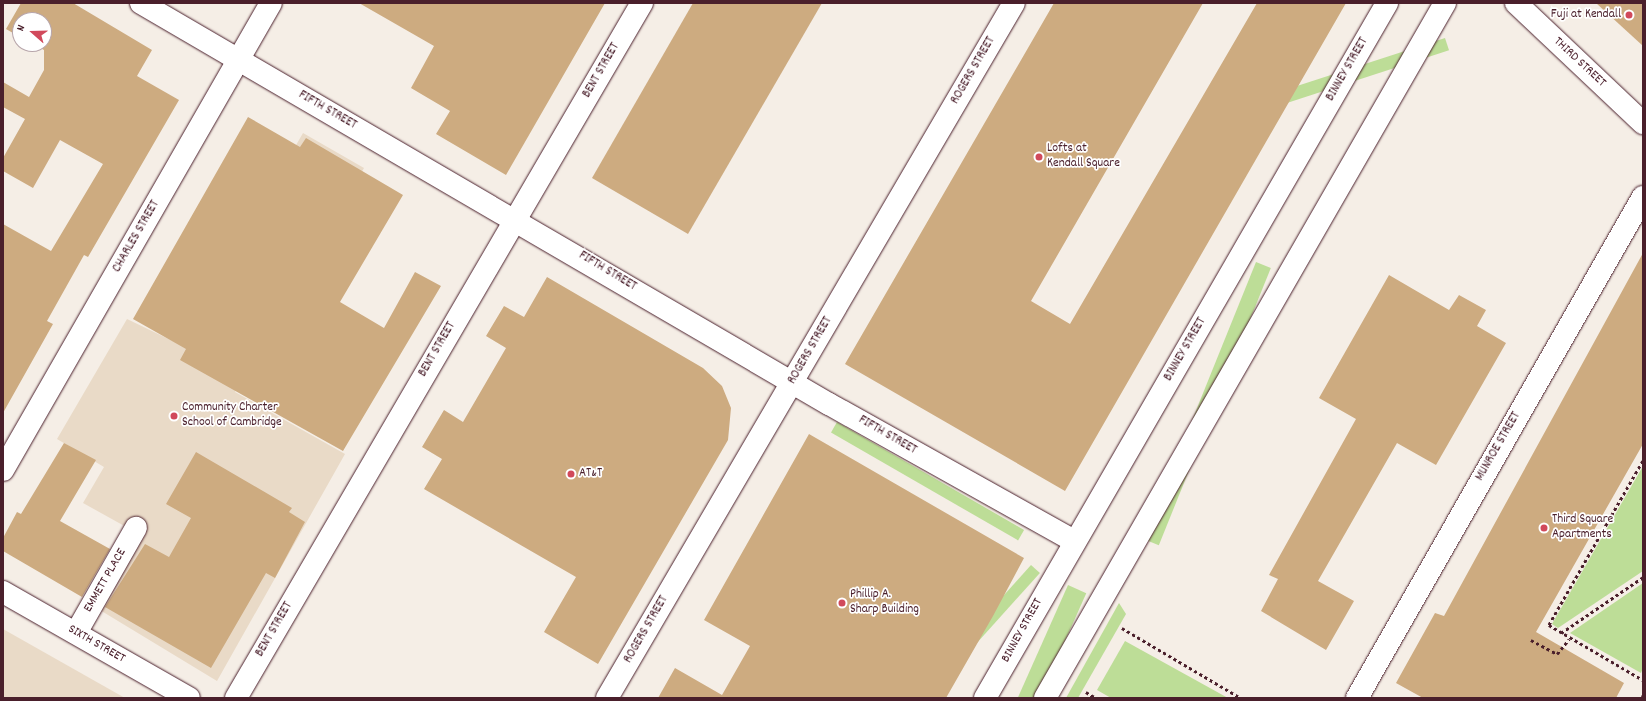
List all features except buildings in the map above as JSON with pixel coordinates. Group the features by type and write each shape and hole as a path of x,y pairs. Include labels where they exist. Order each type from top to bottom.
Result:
{"street":[{"name":"FIFTH STREET","path":"141,3 515,218 794,382 1074,541"},
{"name":"CHARLES STREET","path":"3,470 271,3"},
{"name":"BENT STREET","path":"236,698 515,218 642,3"},
{"name":"ROGERS STREET","path":"608,698 794,382 1014,3"},
{"name":"BINNEY STREET","path":"985,698 1074,541 1387,3"},
{"path":"1045,698 1445,3"},
{"name":"THIRD STREET","path":"1516,3 1643,123"},
{"name":"MUNROE STREET","path":"1357,698 1643,197"},
{"name":"EMMETT PLACE","path":"76,633 136,528"},
{"name":"SIXTH STREET","path":"3,592 189,698"}],"path":[{"path":"1643,461 1548,625 1569,639 1643,680"},
{"path":"1560,633 1643,577"},
{"path":"1122,628 1241,698"},
{"path":"1531,640 1557,654 1569,639"},
{"path":"1086,692 1096,698"}],"shaded area":[{"name":"Community Charter School of Cambridge","path":"303,133 364,168 235,392 345,454 217,681 85,601 128,528 83,503 104,467 57,439 127,319 181,345"},
{"path":"3,629 125,698 3,698"}],"green space":[{"path":"1445,38 1449,50 1220,125 1216,112"},
{"path":"1256,262 1271,268 1159,545 1144,539"},
{"path":"837,422 1024,530 1018,540 831,432"},
{"path":"1643,466 1643,571 1558,628 1552,624"},
{"path":"1031,565 1040,573 938,687 929,679"},
{"path":"1643,583 1643,668 1641,673 1570,633"},
{"path":"1068,585 1086,593 1040,698 1018,698"},
{"path":"1119,603 1126,614 1078,698 1066,698"},
{"path":"1125,641 1228,698 1111,698 1097,690"}],"place":[{"name":"Fuji at Kendall","path":"1629,15"},
{"name":"Lofts at Kendall Square","path":"1039,157"},
{"name":"Community Charter School of Cambridge","path":"174,416"},
{"name":"AT&T","path":"571,474"},
{"name":"Third Square Apartments","path":"1544,528"},
{"name":"Phillip A. Sharp Building","path":"842,603"}]}
